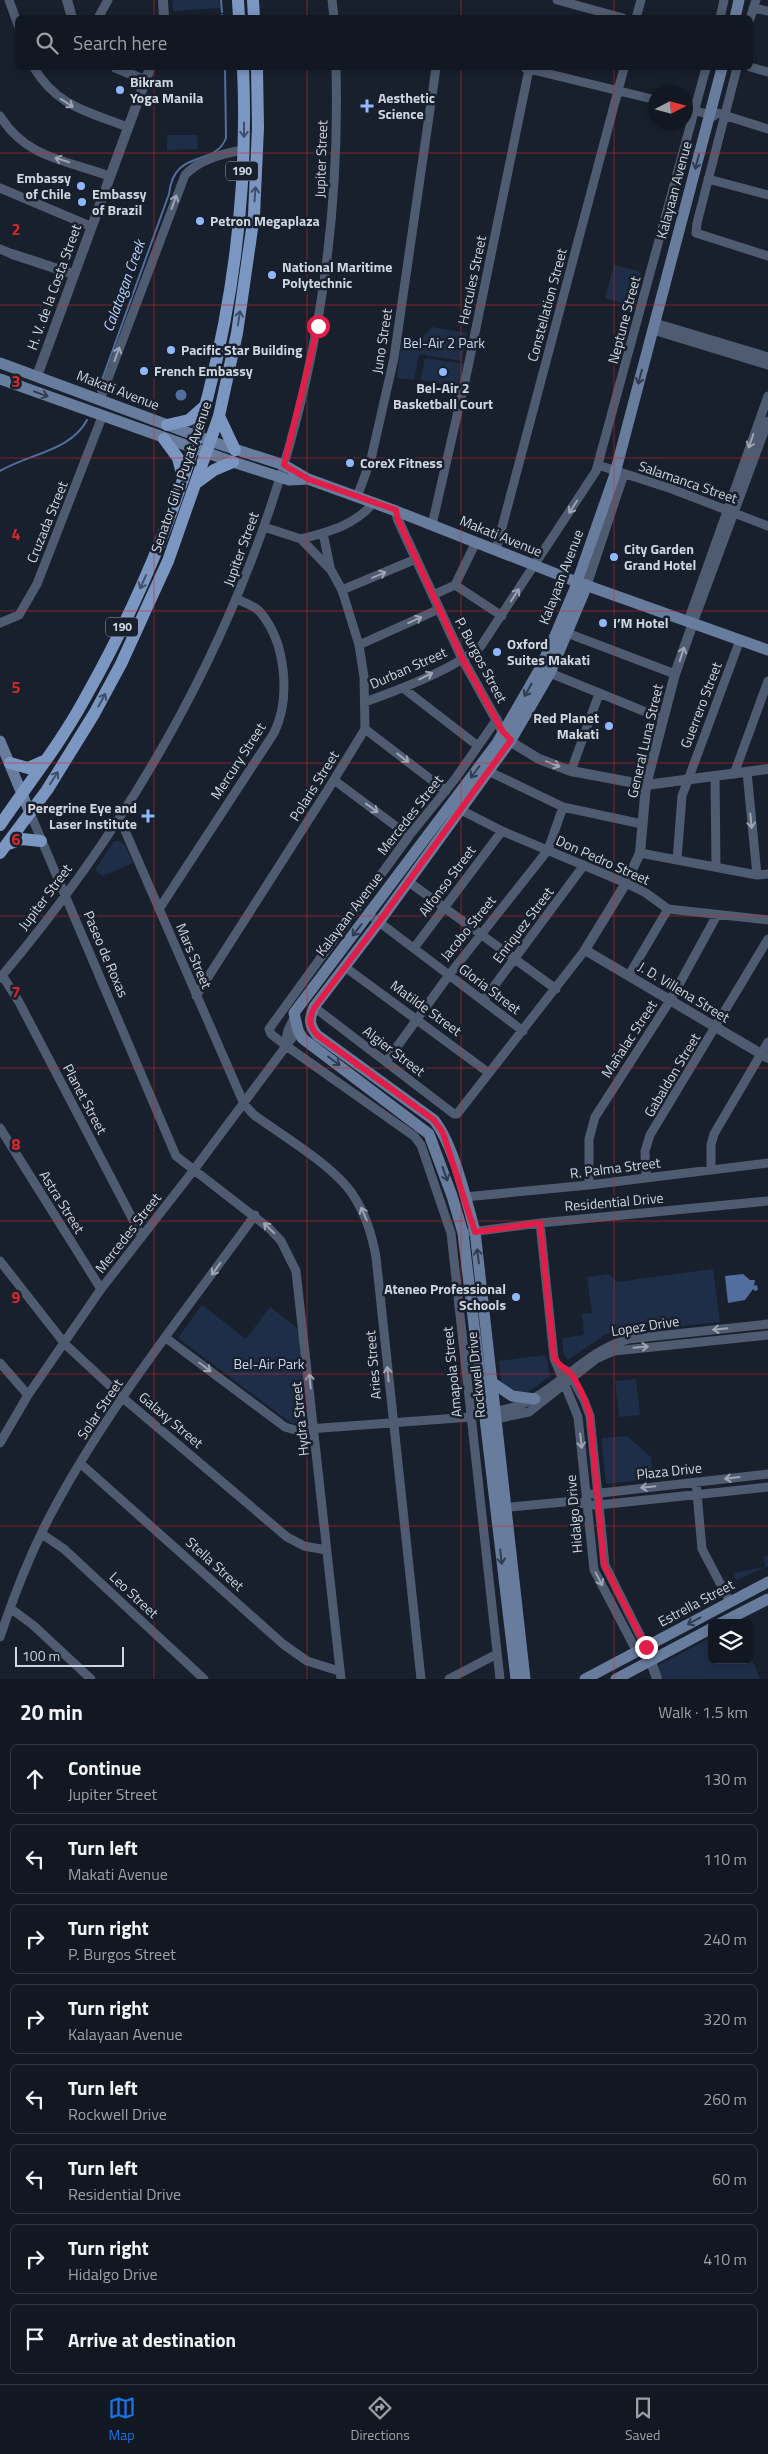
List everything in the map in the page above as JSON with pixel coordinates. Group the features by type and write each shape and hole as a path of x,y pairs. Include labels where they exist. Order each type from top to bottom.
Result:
{"main road":[{"path":"238,0 239,15"},
{"path":"253,0 254,15"},
{"path":"735,15 739,0"},
{"name":"Senator Gil J. Puyat Avenue","path":"3,849 30,814 77,742 121,664 168,561 195,484 203,448 198,436 217,363 235,260 244,150 242,70"},
{"name":"Senator Gil J. Puyat Avenue","path":"0,825 84,701 126,620 155,555 183,478 203,448 219,416 237,333 254,215 258,128 257,70"},
{"name":"Kalayaan Avenue","path":"294,1018 296,1008 507,736 550,673 567,633 620,473 654,327 721,70"},
{"name":"Makati Avenue","path":"0,363 198,436"},
{"name":"Makati Avenue","path":"0,379 164,438 234,456 284,465 308,479 396,510 582,583 768,650"},
{"path":"167,425 188,420 206,405"},
{"path":"195,484 234,456 219,416"},
{"path":"164,438 178,458 183,478"},
{"name":"Makati Avenue","path":"234,456 281,477 308,479"},
{"name":"Kalayaan Avenue","path":"298,1030 409,882 488,771 582,583"},
{"name":"Paseo de Roxas","path":"0,741 30,814"},
{"path":"10,763 28,768 42,762 47,757"},
{"path":"3,849 22,839 41,841"},
{"name":"Rockwell Drive","path":"312,1012 310,1024 317,1035 434,1120 443,1133 466,1197 475,1232 493,1383 491,1415"},
{"path":"294,1018 298,1030"},
{"name":"Rockwell Drive","path":"298,1030 302,1038 429,1134 450,1188 463,1233 491,1415 520,1676"},
{"path":"493,1383 512,1396 535,1399"},
{"name":"Estrella Street","path":"585,1679 768,1582"},
{"path":"729,1619 768,1599"},
{"path":"616,1679 708,1630"}],"street":[{"path":"9,0 15,17"},
{"path":"67,0 71,15"},
{"path":"100,15 108,0"},
{"path":"163,0 164,15"},
{"path":"332,0 334,15"},
{"path":"557,0 612,15"},
{"path":"637,15 641,0"},
{"path":"721,15 724,0"},
{"path":"755,4 768,11"},
{"path":"753,68 768,72"},
{"path":"36,70 48,86 65,102 83,112 127,127"},
{"path":"121,70 145,80"},
{"name":"H. V. de la Costa Street","path":"37,376 90,226 149,70"},
{"name":"Jupiter Street","path":"1,976 120,819 178,722 238,599 281,477 316,340 329,251 335,180 336,70"},
{"name":"Juno Street","path":"357,497 371,459 394,358 436,70"},
{"name":"Hercules Street","path":"432,525 467,372 527,70"},
{"path":"535,70 648,98"},
{"name":"Constellation Street","path":"496,550 623,70"},
{"name":"Neptune Street","path":"693,101 705,70"},
{"path":"737,70 696,233 768,256"},
{"path":"693,110 768,129"},
{"path":"0,116 12,134 34,150 109,176"},
{"name":"Neptune Street","path":"535,565 596,471 685,130"},
{"path":"94,397 185,175 190,170 226,152 244,150"},
{"path":"708,179 768,195"},
{"path":"0,188 90,226"},
{"path":"0,249 73,274"},
{"path":"654,327 718,346 768,365"},
{"path":"718,346 768,356"},
{"name":"General Luna Street","path":"457,1114 585,950 626,883 640,853 646,785 662,719 690,622 749,460 768,396"},
{"name":"Cruzada Street","path":"0,623 19,615 37,584 102,417"},
{"name":"General Luna Street","path":"749,460 759,446 768,421"},
{"path":"759,446 768,450"},
{"name":"Salamanca Street","path":"598,465 731,511 768,526"},
{"path":"301,539 355,521 364,515 374,502"},
{"name":"P. Burgos Street","path":"396,510 416,559 462,658 496,719 507,736 539,759 571,771 646,785 768,769"},
{"name":"Polaris Street","path":"196,996 334,780 364,729 365,702 359,645 342,590 331,570 301,539 264,527"},
{"name":"Polaris Street","path":"323,533 331,570"},
{"path":"433,596 455,585 476,542"},
{"path":"342,590 416,559"},
{"name":"Durban Street","path":"365,702 403,688 462,658 481,646 535,565"},
{"path":"455,585 502,616"},
{"name":"Mercury Street","path":"159,909 274,733 282,713 284,695 283,674 275,640 259,610 238,599"},
{"path":"359,645 439,609"},
{"path":"567,633 675,674"},
{"name":"Guerrero Street","path":"677,860 682,796 740,640"},
{"path":"550,673 662,719"},
{"path":"734,774 768,681"},
{"path":"403,688 478,746"},
{"path":"571,771 599,694"},
{"name":"Mercedes Street","path":"285,1045 271,1034 269,1029 271,1023 409,836 446,791 496,719"},
{"path":"364,729 446,791"},
{"path":"488,771 563,808 642,824"},
{"path":"747,772 757,874"},
{"path":"715,776 716,866"},
{"path":"334,780 409,836"},
{"name":"Jacobo Street","path":"386,1062 449,975 548,850 563,808"},
{"name":"Don Pedro Street","path":"461,810 502,831 626,883 646,893 668,909 768,920"},
{"name":"Paseo de Roxas","path":"30,814 176,1156 193,1171"},
{"name":"Mars Street","path":"120,819 244,1104"},
{"name":"Alfonso Street","path":"414,948 502,831"},
{"path":"640,853 757,874 768,874"},
{"name":"Enriquez Street","path":"483,1001 584,865"},
{"path":"409,882 556,989"},
{"path":"629,975 668,909"},
{"name":"Gloria Street","path":"368,915 523,1031"},
{"name":"Mañalac Street","path":"589,1185 589,1139 595,1117 671,999 718,915"},
{"name":"Gabaldon Street","path":"646,1178 645,1151 650,1135 768,939"},
{"name":"J. D. Villena Street","path":"585,950 671,999 764,1056"},
{"name":"Matilde Street","path":"345,967 490,1073"},
{"name":"Planet Street","path":"1,976 24,1010 142,1237"},
{"name":"Algier Street","path":"312,1012 386,1062 454,1114 457,1114"},
{"name":"Mercedes Street","path":"285,1045 288,1030 294,1018"},
{"name":"Mercedes Street","path":"0,1443 28,1395 101,1290 244,1104 285,1045 298,1030"},
{"path":"711,1170 710,1145 714,1134 764,1056 768,1042"},
{"name":"Amapola Street","path":"285,1045 414,1136 421,1145 451,1233 500,1679"},
{"name":"Aries Street","path":"244,1104 254,1115 342,1182 362,1210 376,1257 392,1423 421,1679"},
{"name":"Astra Street","path":"0,1128 101,1290"},
{"name":"R. Palma Street","path":"466,1197 589,1185 768,1163"},
{"name":"Hydra Street","path":"193,1171 255,1216 281,1241 296,1271 315,1430 340,1675"},
{"name":"Residential Drive","path":"463,1233 540,1223 768,1201"},
{"name":"Solar Street","path":"0,1636 42,1534 80,1463 123,1398 255,1216"},
{"name":"Hidalgo Drive","path":"540,1223 552,1347 562,1381 577,1414 594,1570 642,1649"},
{"name":"Galaxy Street","path":"0,1261 64,1344 123,1398 286,1537 304,1546 326,1550"},
{"name":"Lopez Drive","path":"571,1375 595,1352 622,1341 768,1324"},
{"name":"Lopez Drive","path":"491,1415 519,1407 535,1399 596,1359 623,1349 768,1335"},
{"path":"166,1338 285,1427 295,1430 471,1417 476,1413 491,1415"},
{"path":"0,1363 28,1395"},
{"path":"559,1367 571,1375"},
{"name":"Hidalgo Drive","path":"571,1375 590,1416 604,1565 642,1649"},
{"name":"Lopez Drive","path":"491,1415 529,1412 562,1381"},
{"name":"Stella Street","path":"80,1463 283,1644 307,1661 340,1675"},
{"name":"Plaza Drive","path":"500,1508 575,1501 586,1495 597,1493 768,1474"},
{"path":"696,1482 702,1549 730,1602"},
{"name":"Plaza Drive","path":"575,1501 587,1506 697,1496 768,1487"},
{"name":"Leo Street","path":"42,1534 64,1549 204,1679"},
{"path":"10,1608 33,1625 91,1679"},
{"path":"642,1649 656,1676"},
{"path":"449,1679 497,1654"}],"green space":[{"path":"172,0 219,0 220,8 173,11"},
{"path":"167,135 197,135 198,149 167,150"},
{"path":"614,265 641,272 632,305 605,298"},
{"name":"Bel-Air 2 Park","path":"432,327 467,333 462,361 419,354 414,380 397,378 402,336 420,340"},
{"name":"Bel-Air 2 Basketball Court","path":"425,358 464,364 460,387 421,380"},
{"path":"114,841 120,841 125,845 133,863 103,876 95,870"},
{"path":"713,1269 720,1322 606,1334 568,1360 564,1355 562,1338 584,1335 582,1314 592,1313 587,1277 608,1274 617,1282"},
{"name":"Bel-Air Park","path":"202,1305 246,1339 270,1307 301,1331 310,1423 291,1423 178,1338"},
{"path":"546,1355 550,1376 524,1395 503,1395 499,1361"},
{"path":"636,1379 640,1415 619,1417 615,1381"},
{"path":"627,1436 651,1457 653,1479 606,1484 601,1438"},
{"path":"768,1556 768,1566 736,1580 733,1573 765,1567 764,1557"},
{"path":"708,1639 708,1664 753,1664 753,1662 760,1679 661,1679 655,1667"}],"shaded area":[{"path":"181,389 187,395 181,401 175,395"},
{"path":"743,1274 750,1280 755,1280 754,1286 757,1285 758,1290 755,1291 753,1289 745,1300 728,1303 725,1276"}],"waterway":[{"name":"Calatagan Creek","path":"221,0 222,12"},
{"name":"Calatagan Creek","path":"98,391 169,194 172,179 178,170 186,164 213,153 221,147 226,138 225,70"},
{"name":"Calatagan Creek","path":"0,471 71,439 87,420"}],"place":[{"name":"Bikram Yoga Manila","path":"120,90"},
{"name":"Aesthetic Science","path":"367,106"},
{"name":"Embassy of Chile","path":"81,186"},
{"name":"Embassy of Brazil","path":"82,202"},
{"name":"Petron Megaplaza","path":"200,221"},
{"name":"National Maritime Polytechnic","path":"272,275"},
{"name":"Pacific Star Building","path":"171,350"},
{"name":"French Embassy","path":"144,371"},
{"name":"Bel-Air 2 Basketball Court","path":"443,372"},
{"name":"CoreX Fitness","path":"350,463"},
{"name":"City Garden Grand Hotel","path":"614,557"},
{"name":"I’M Hotel","path":"603,623"},
{"name":"Oxford Suites Makati","path":"497,652"},
{"name":"Red Planet Makati","path":"609,726"},
{"name":"Peregrine Eye and Laser Institute","path":"148,816"},
{"name":"Ateneo Professional Schools","path":"516,1297"}],"route":[{"path":"318,326 302,400 284,465 308,479 396,510 398,520 462,658 503,732 511,740 314,1008 310,1016 310,1024 312,1030 317,1035 434,1120 443,1133 466,1197 475,1232 540,1223 554,1358 559,1367 569,1372 588,1408 590,1416 604,1565 646,1647"}]}
